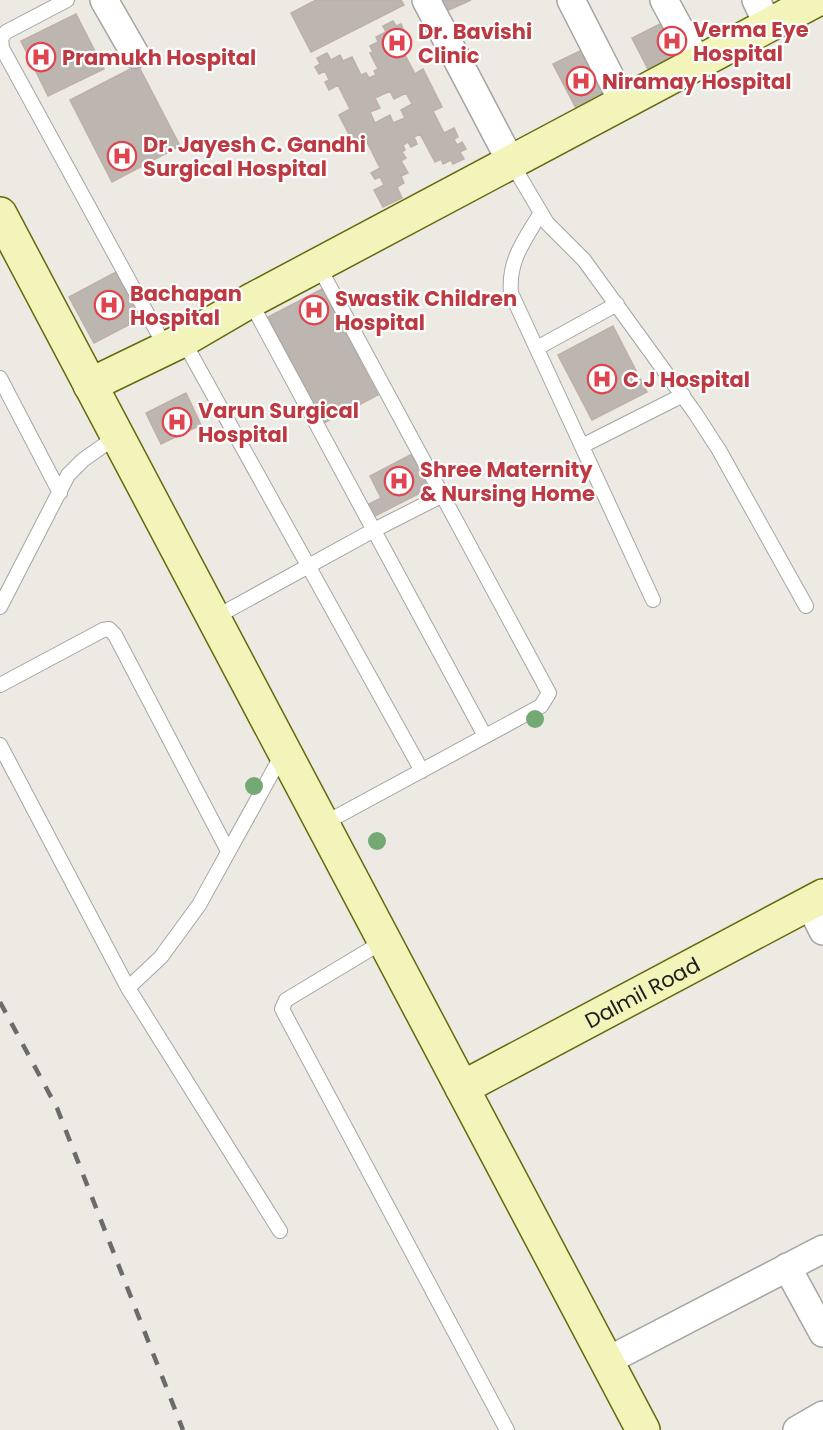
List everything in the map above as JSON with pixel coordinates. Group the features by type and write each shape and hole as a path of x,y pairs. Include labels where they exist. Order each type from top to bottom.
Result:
{"street":[{"path":"104,0 135,54"},
{"path":"426,0 511,162"},
{"path":"571,0 624,102"},
{"path":"664,0 698,63"},
{"path":"90,386 174,344 250,301 698,63 762,13 816,0"},
{"path":"0,214 643,1430"},
{"name":"Dalmil Road","path":"462,1088 818,910"},
{"path":"607,1361 823,1249"},
{"path":"787,1268 823,1333"},
{"path":"797,1430 823,1415"}],"lane":[{"path":"67,0 6,32 1,38 3,48 174,344 309,566 422,771"},
{"path":"511,162 540,214 576,250 683,395 719,450 806,606"},
{"path":"540,214 515,258 509,276 511,293 653,600"},
{"path":"318,265 549,693 541,706 323,824"},
{"path":"250,301 485,736"},
{"path":"537,348 617,304"},
{"path":"0,378 60,493"},
{"path":"582,446 683,395"},
{"path":"0,607 68,475 83,460 117,436"},
{"path":"214,618 374,530 443,495"},
{"path":"0,685 95,634 110,629 228,851"},
{"path":"0,745 128,988 280,1231"},
{"path":"128,988 160,957 199,905 284,751"},
{"path":"384,941 286,1000 282,1009 507,1430"}],"building":[{"path":"316,0 401,0 404,5 311,52 291,13"},
{"path":"439,0 471,0 444,12"},
{"path":"76,14 104,69 48,96 21,41"},
{"path":"393,21 396,26 401,24 405,33 400,35 403,41 407,39 411,47 403,51 415,74 423,69 442,107 433,111 444,133 454,128 458,137 454,139 457,145 462,142 466,149 460,152 464,159 453,164 451,160 443,164 441,159 435,162 420,134 414,137 417,144 411,147 408,142 403,145 405,150 402,152 406,158 401,161 408,173 401,176 404,183 397,187 402,198 383,207 374,190 384,185 380,177 375,179 371,173 380,168 367,142 356,148 339,115 350,109 338,85 329,90 325,82 329,80 325,71 319,74 315,67 320,64 317,58 327,53 331,60 340,55 343,61 352,57 361,75 366,73 369,78 376,75 374,71 378,69 370,53 373,52 370,46 378,42 376,37 386,32 383,26","holes":["390,91 394,99 406,93 412,104 401,110 405,118 393,123 390,115 375,123 370,112 380,108 375,98"]},
{"path":"664,22 682,58 650,73 632,38"},
{"path":"584,49 608,97 578,112 553,64"},
{"path":"138,65 180,146 112,182 70,100"},
{"path":"116,272 140,319 94,343 69,297"},
{"path":"322,289 378,395 324,423 268,317"},
{"path":"613,326 647,392 592,420 558,355"},
{"path":"186,393 201,425 161,444 146,413"},
{"path":"412,454 430,488 373,517 367,505 381,498 370,476"}],"railway":[{"path":"0,1002 57,1108 183,1430"}],"place":[{"name":"Verma Eye Hospital","path":"672,41"},
{"name":"Dr. Bavishi Clinic","path":"397,43"},
{"name":"Pramukh Hospital","path":"41,57"},
{"name":"Niramay Hospital","path":"581,81"},
{"name":"Dr. Jayesh C. Gandhi Surgical Hospital","path":"122,156"},
{"name":"Bachapan Hospital","path":"109,305"},
{"name":"Swastik Children Hospital","path":"314,310"},
{"name":"C J Hospital","path":"602,379"},
{"name":"Varun Surgical Hospital","path":"177,422"},
{"name":"Shree Maternity & Nursing Home","path":"399,481"}]}
